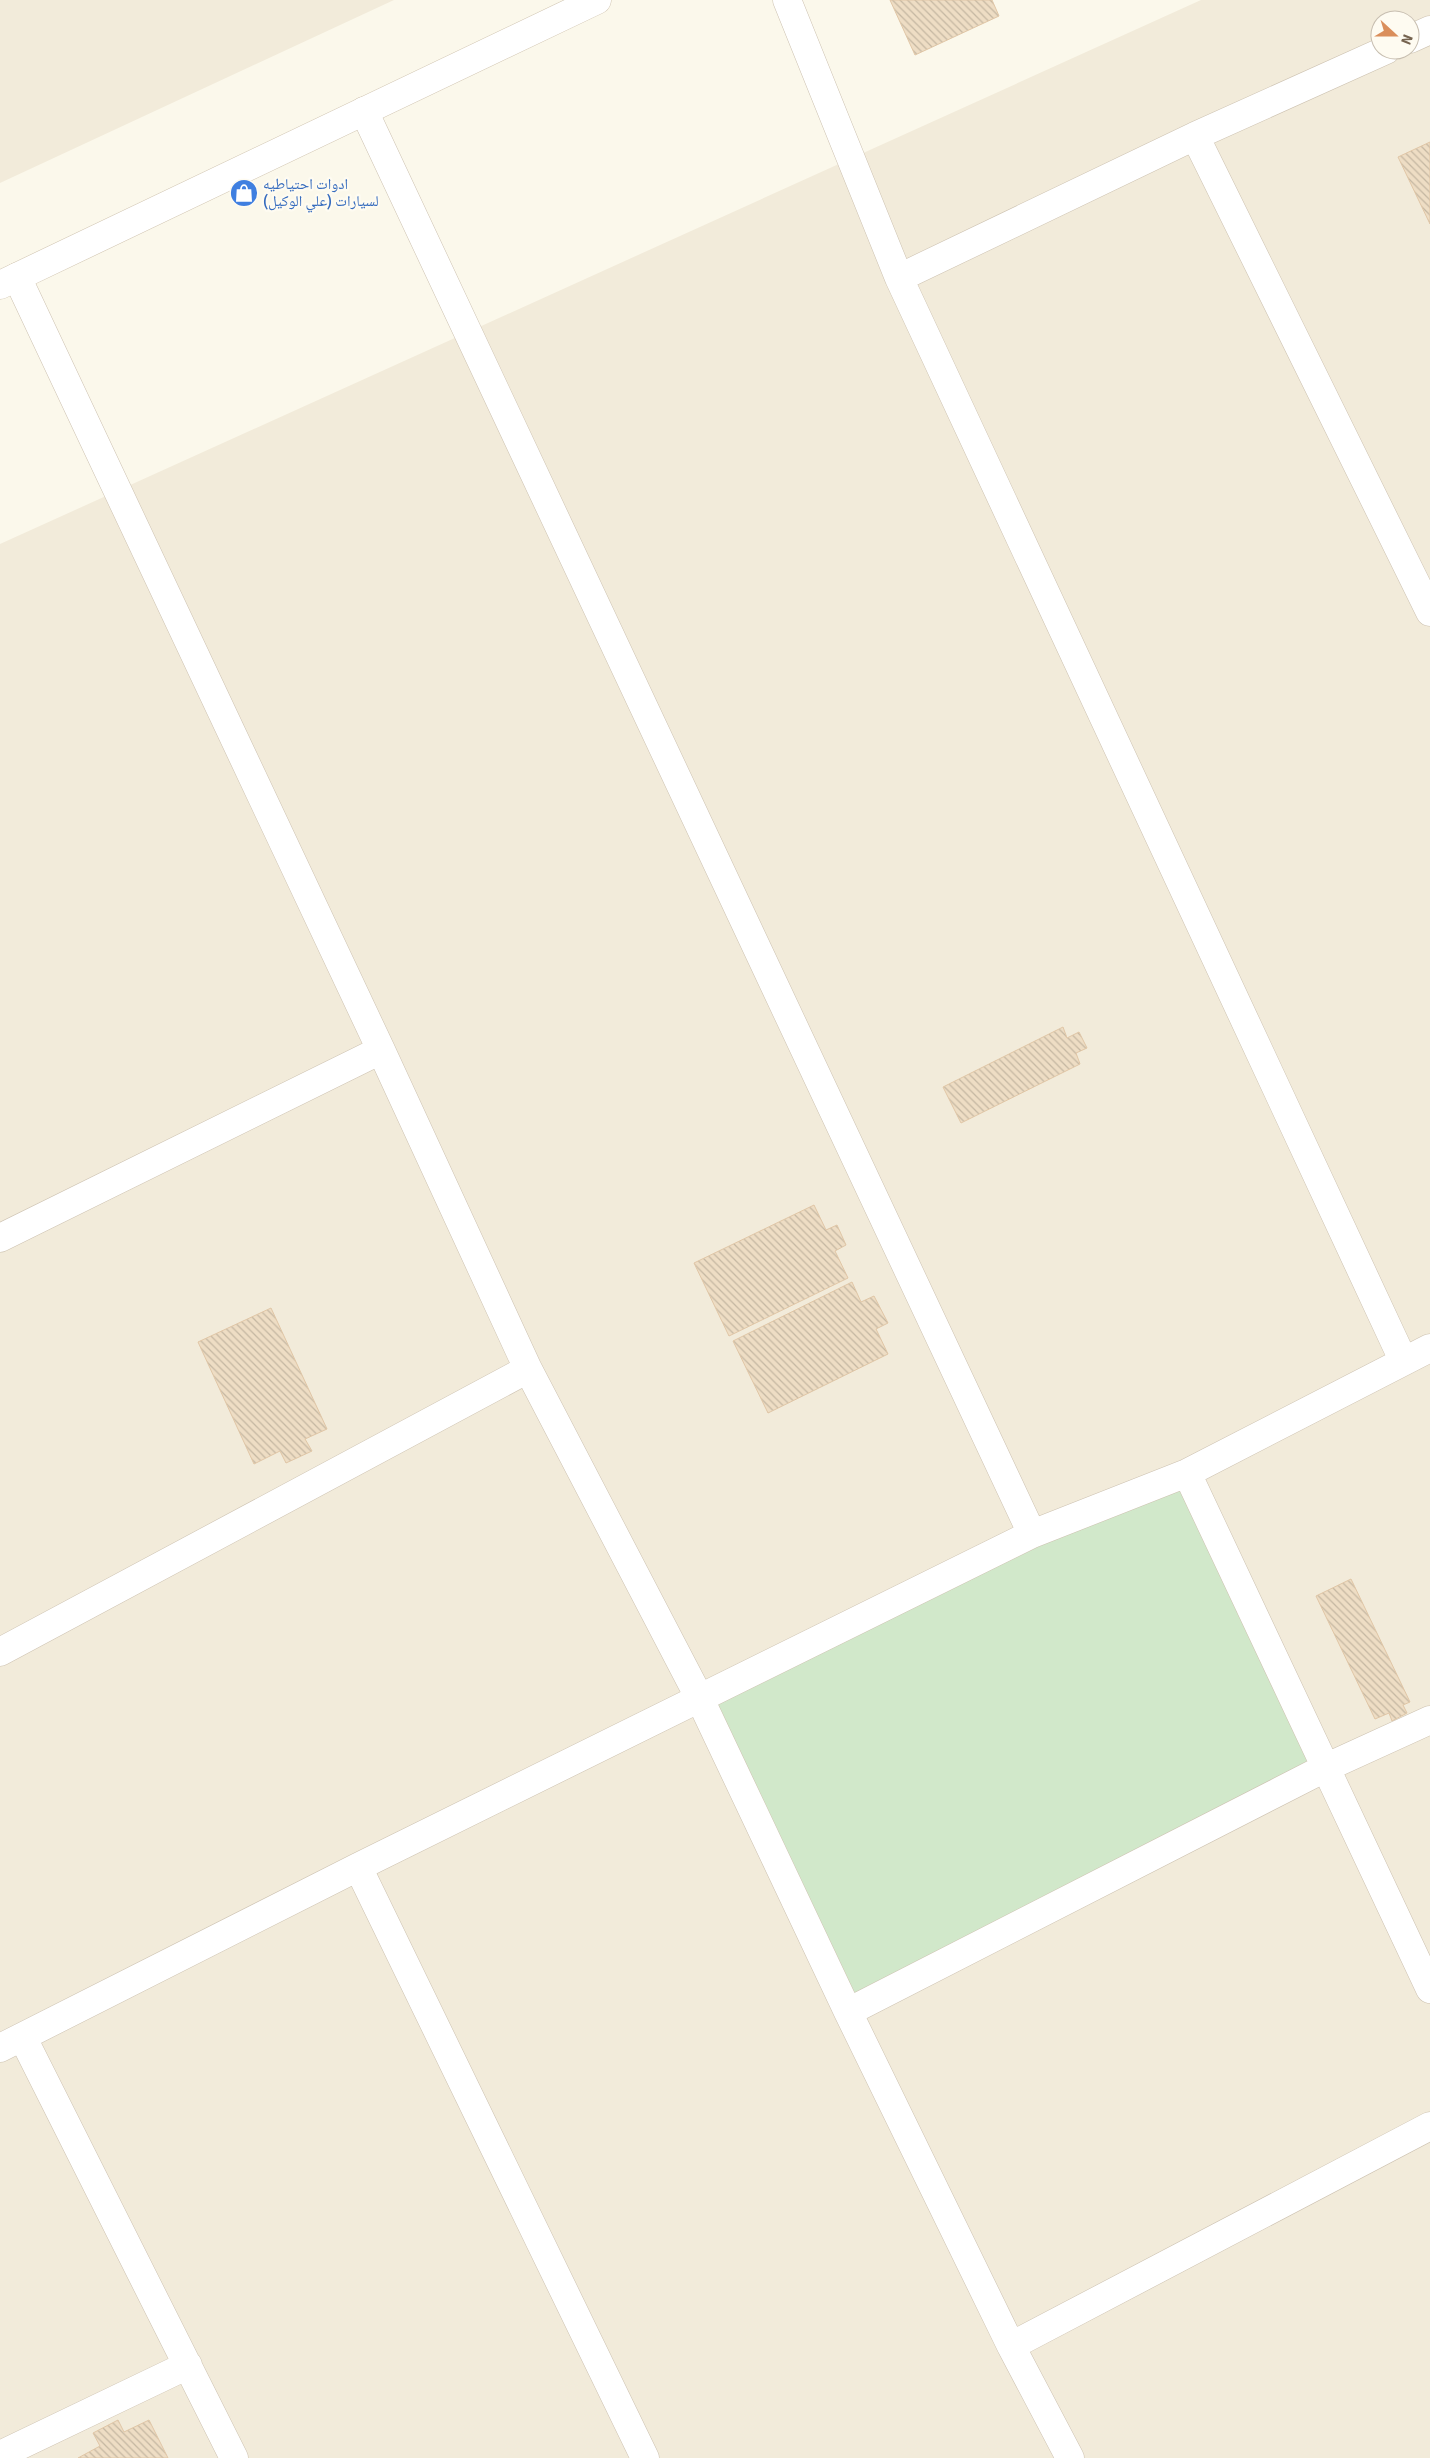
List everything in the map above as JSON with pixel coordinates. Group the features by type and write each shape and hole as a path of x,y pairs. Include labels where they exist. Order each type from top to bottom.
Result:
{"street":[{"path":"597,0 8,281 381,1050 528,1370 700,1699 848,2012 1011,2346 1070,2458"},
{"path":"787,0 899,278 1404,1360"},
{"path":"899,278 1195,136 1370,57"},
{"path":"364,111 1032,1534"},
{"path":"1195,136 1430,612"},
{"path":"0,1238 381,1050"},
{"path":"234,2458 188,2365 12,2043 358,1867 1032,1534 1187,1473 1430,1348"},
{"path":"0,1652 528,1370"},
{"path":"1187,1473 1430,1989"},
{"path":"848,2012 1325,1768 1430,1720"},
{"path":"358,1867 645,2458"},
{"path":"1011,2346 1430,2126"},
{"path":"0,2455 188,2365"}],"shaded area":[{"path":"0,0 394,0 0,183"},
{"path":"1201,0 1430,0 1430,2458 0,2458 0,544"}],"green space":[{"path":"1187,1473 1325,1768 848,2012 700,1699"}],"building":[{"path":"890,0 992,0 999,16 915,55"},
{"path":"1430,142 1430,224 1398,157"},
{"path":"1063,1027 1067,1038 1079,1032 1087,1048 1076,1053 1080,1064 961,1123 943,1087"},
{"path":"814,1205 826,1230 837,1225 846,1245 835,1251 848,1278 729,1336 694,1263"},
{"path":"852,1282 861,1302 874,1296 888,1323 876,1329 888,1354 768,1413 733,1341"},
{"path":"271,1308 327,1429 305,1439 312,1451 286,1463 280,1451 254,1464 198,1342"},
{"path":"1351,1579 1410,1702 1403,1705 1407,1713 1392,1721 1389,1713 1375,1719 1316,1596"},
{"path":"118,2420 124,2432 149,2420 168,2458 78,2458 100,2446 93,2433"}],"place":[{"name":"ادوات احتياطيه لسيارات (علي الوكيل)","path":"244,193"}]}
